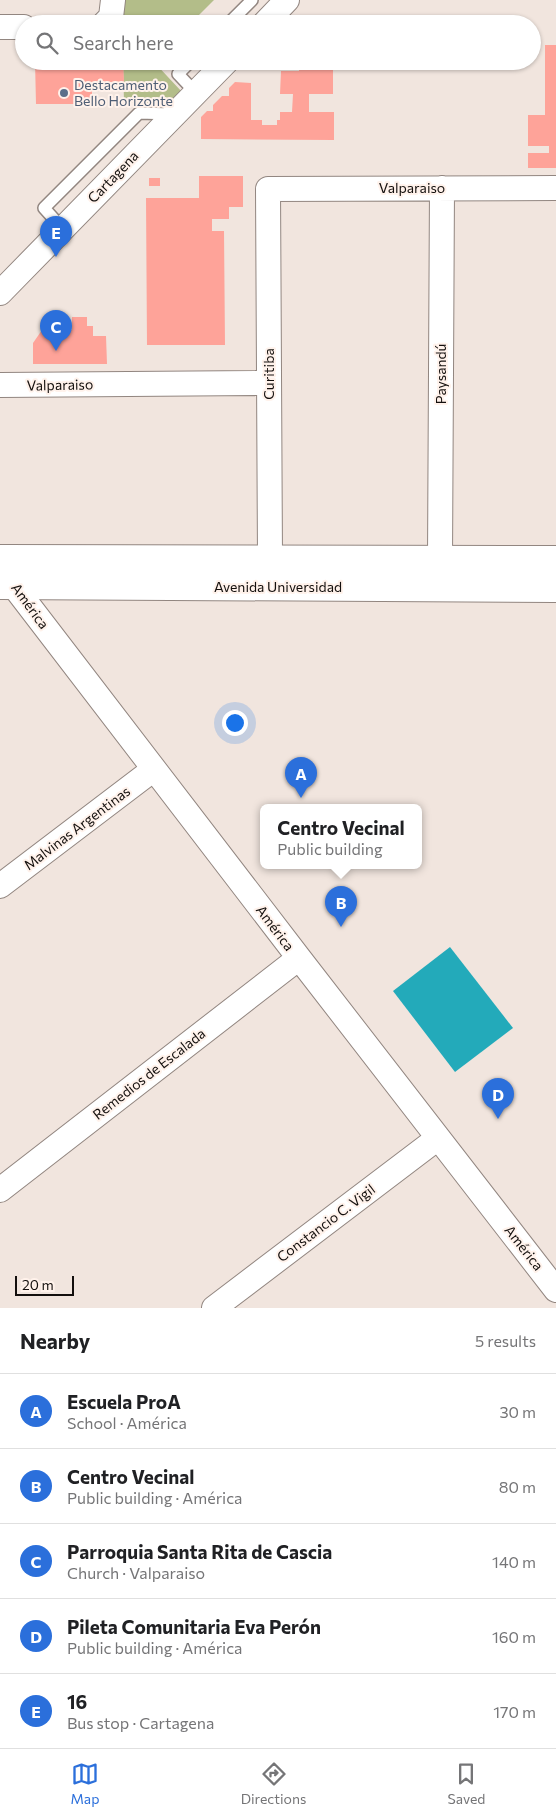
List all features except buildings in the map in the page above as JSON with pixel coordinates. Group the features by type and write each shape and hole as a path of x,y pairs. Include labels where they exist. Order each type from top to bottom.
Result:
{"main road":[{"name":"Avenida Universidad","path":"6,572 270,558 556,560"},
{"name":"Avenida Universidad","path":"6,572 556,588"}],"street":[{"path":"273,15 287,0"},
{"path":"0,28 15,28"},
{"name":"Cartagena","path":"0,293 218,70"},
{"name":"Paysandú","path":"440,560 442,188"},
{"name":"Valparaiso","path":"268,189 556,188"},
{"name":"Curitiba","path":"268,189 270,558"},
{"name":"Valparaiso","path":"0,385 269,383"},
{"name":"América","path":"6,572 298,958 438,1138 552,1278"},
{"name":"Malvinas Argentinas","path":"0,886 154,769"},
{"name":"Remedios de Escalada","path":"0,1190 298,958"},
{"name":"Constancio C. Vigil","path":"214,1308 438,1138"}],"lane":[{"path":"237,15 252,0"},
{"path":"182,70 178,74 196,93"}],"green space":[{"path":"122,0 214,0 199,15 123,15"},
{"path":"123,70 161,70 182,92 170,104 124,102"}],"water":[{"path":"450,947 513,1028 455,1072 393,991"}],"place":[{"name":"Destacamento Bello Horizonte","path":"64,93"},
{"name":"16","path":"56,257"},
{"name":"Parroquia Santa Rita de Cascia","path":"56,351"},
{"name":"Escuela ProA","path":"301,798"},
{"name":"Centro Vecinal","path":"341,927"},
{"name":"Pileta Comunitaria Eva Perón","path":"498,1119"}]}
